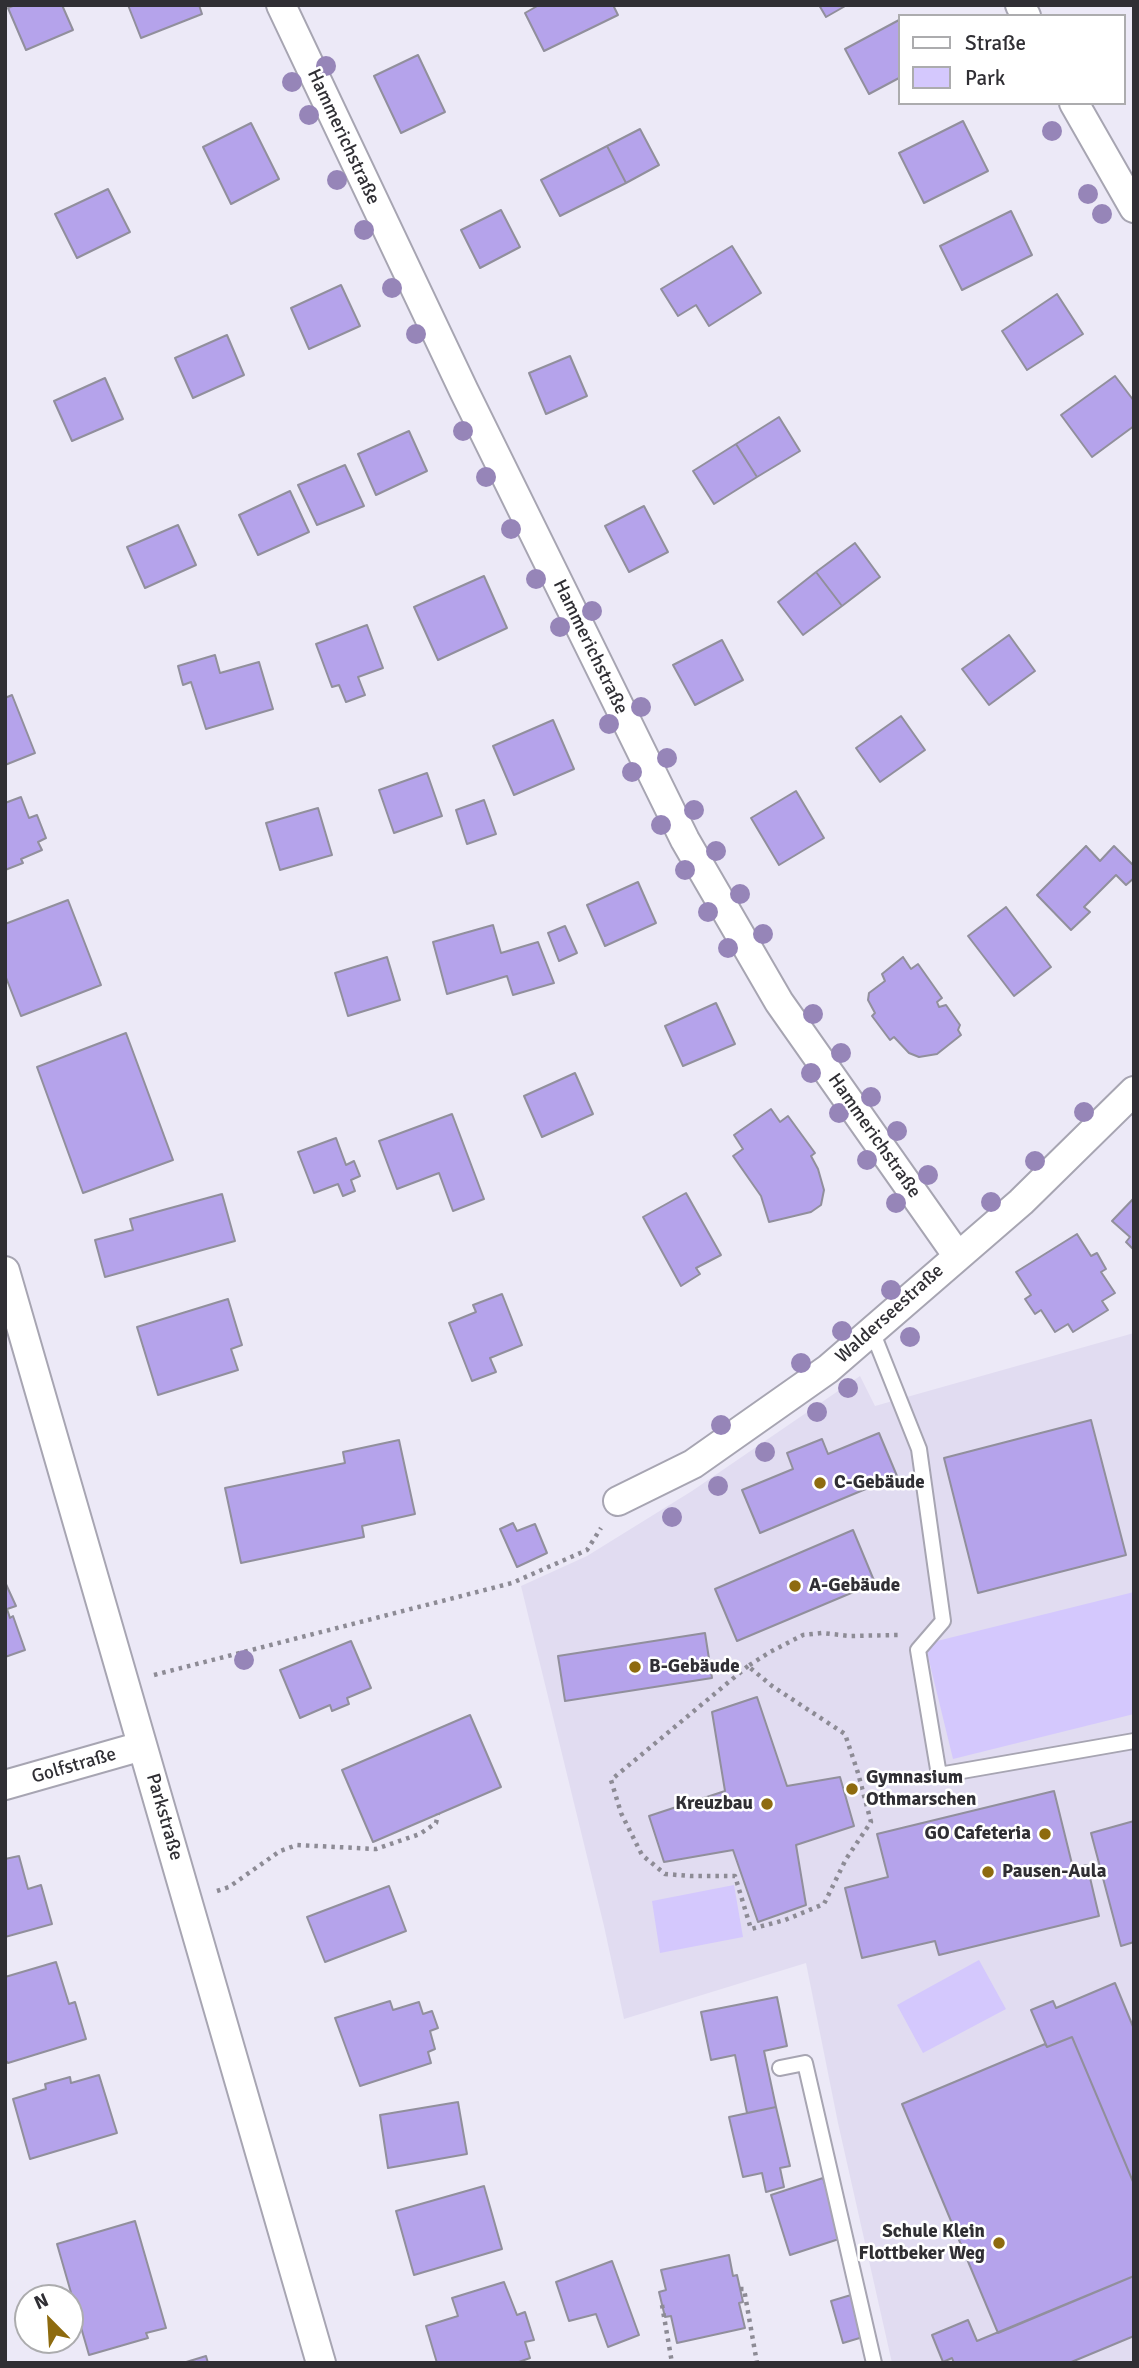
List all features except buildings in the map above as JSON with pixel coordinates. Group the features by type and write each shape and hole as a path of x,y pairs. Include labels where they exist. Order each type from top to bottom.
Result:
{"street":[{"name":"Hammerichstraße","path":"281,5 464,391 685,840 779,1002 957,1255"},
{"path":"1075,105 1134,208"},
{"name":"Walderseestraße","path":"618,1501 693,1464 828,1369 1021,1202 1134,1091"},
{"name":"Parkstraße","path":"5,1271 321,2363"},
{"name":"Golfstraße","path":"5,1785 142,1746"}],"lane":[{"path":"872,1331 919,1449 943,1621 918,1650 939,1774 1134,1741"},
{"path":"780,2068 805,2063 874,2363"}],"path":[{"path":"151,1676 512,1583 587,1550 618,1501"},
{"path":"748,1666 772,1686 845,1734 871,1822 846,1859 824,1904 785,1920 751,1929 735,1876 665,1874 642,1855 621,1813 611,1780 748,1666 770,1651 803,1635 900,1635 943,1621"},
{"path":"211,1893 229,1887 281,1851 297,1845 376,1849 420,1834 436,1823 438,1814"},
{"path":"740,2289 744,2288 757,2363"},
{"path":"662,2305 672,2363"}],"shaded area":[{"name":"Gymnasium Othmarschen","path":"1134,1333 1134,2363 892,2363 838,2123 806,1963 624,2019 521,1586 587,1556 692,1491 860,1376 875,1406"}],"green space":[{"path":"1134,1592 1134,1714 953,1759 925,1644"},
{"path":"734,1885 743,1937 660,1953 652,1901"},
{"path":"979,1960 1006,2009 923,2053 897,2005"}],"place":[{"name":"C-Gebäude","path":"820,1483"},
{"name":"A-Gebäude","path":"795,1586"},
{"name":"B-Gebäude","path":"635,1667"},
{"name":"Gymnasium Othmarschen","path":"852,1789"},
{"name":"Kreuzbau","path":"767,1804"},
{"name":"GO Cafeteria","path":"1045,1834"},
{"name":"Pausen-Aula","path":"988,1872"},
{"name":"Schule Klein Flottbeker Weg","path":"999,2243"}]}
